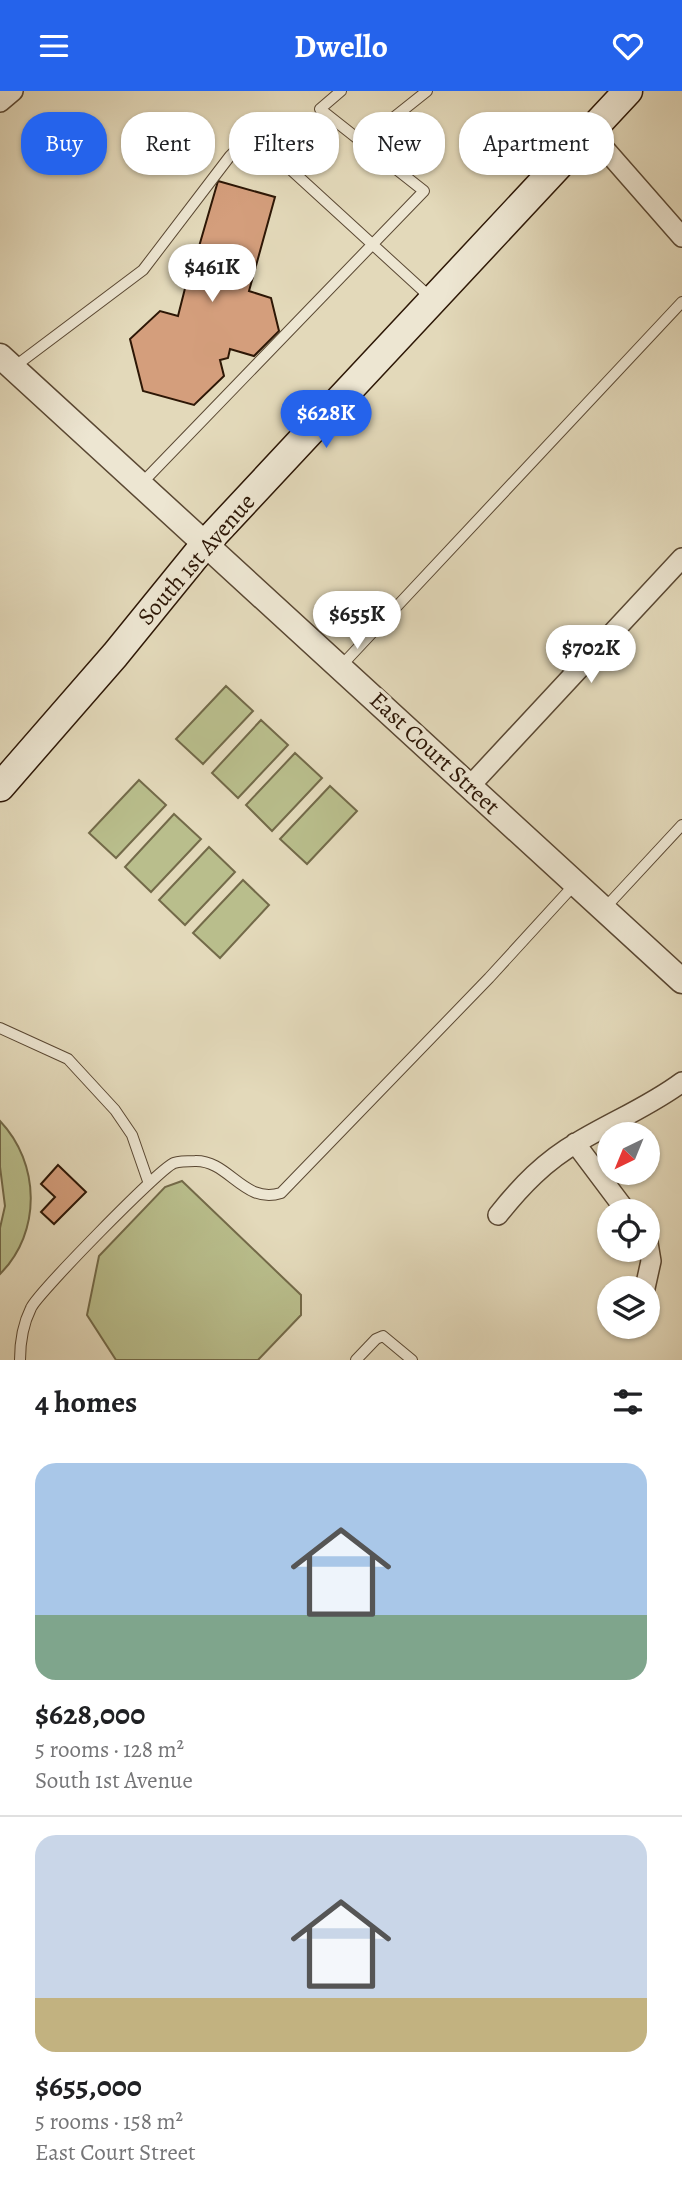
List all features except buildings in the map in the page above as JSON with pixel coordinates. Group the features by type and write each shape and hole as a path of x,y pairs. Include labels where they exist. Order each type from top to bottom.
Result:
{"main road":[{"name":"South 1st Avenue","path":"609,112 628,91"},
{"name":"South 1st Avenue","path":"0,787 115,655 206,543 550,175"}],"street":[{"path":"0,103 13,91"},
{"path":"614,159 682,237"},
{"name":"East Court Street","path":"6,362 682,981"},
{"path":"470,786 682,558"},
{"path":"498,1216 530,1178 575,1143 638,1111 682,1081"},
{"path":"575,1143 617,1199"}],"lane":[{"path":"341,91 320,109 353,134"},
{"path":"401,112 427,91"},
{"path":"6,362 143,269 230,156 249,137 277,157 433,300"},
{"path":"141,484 424,191 404,175"},
{"path":"340,666 682,302"},
{"path":"604,909 682,825"},
{"path":"20,1360 20,1343 31,1305 148,1181 173,1163 199,1161 209,1163 253,1194 270,1197 281,1193 489,978 576,883"},
{"path":"0,1028 68,1059 115,1110 132,1135 148,1181"},
{"path":"356,1360 376,1339 383,1336 412,1360"}],"green space":[{"path":"226,686 253,711 203,764 176,739"},
{"path":"261,720 288,745 238,798 212,773"},
{"path":"295,753 322,778 272,831 246,805"},
{"path":"139,780 166,805 116,858 89,833"},
{"path":"330,786 357,811 307,864 280,839"},
{"path":"174,814 201,839 151,892 125,867"},
{"path":"209,847 235,872 185,925 159,900"},
{"path":"243,880 269,905 220,958 193,933"},
{"path":"0,1121 23,1157 31,1197 23,1238 14,1257 0,1274 0,1228 5,1206 0,1167"},
{"path":"182,1181 301,1295 301,1315 258,1360 116,1360 87,1315 99,1256 165,1187"}]}
